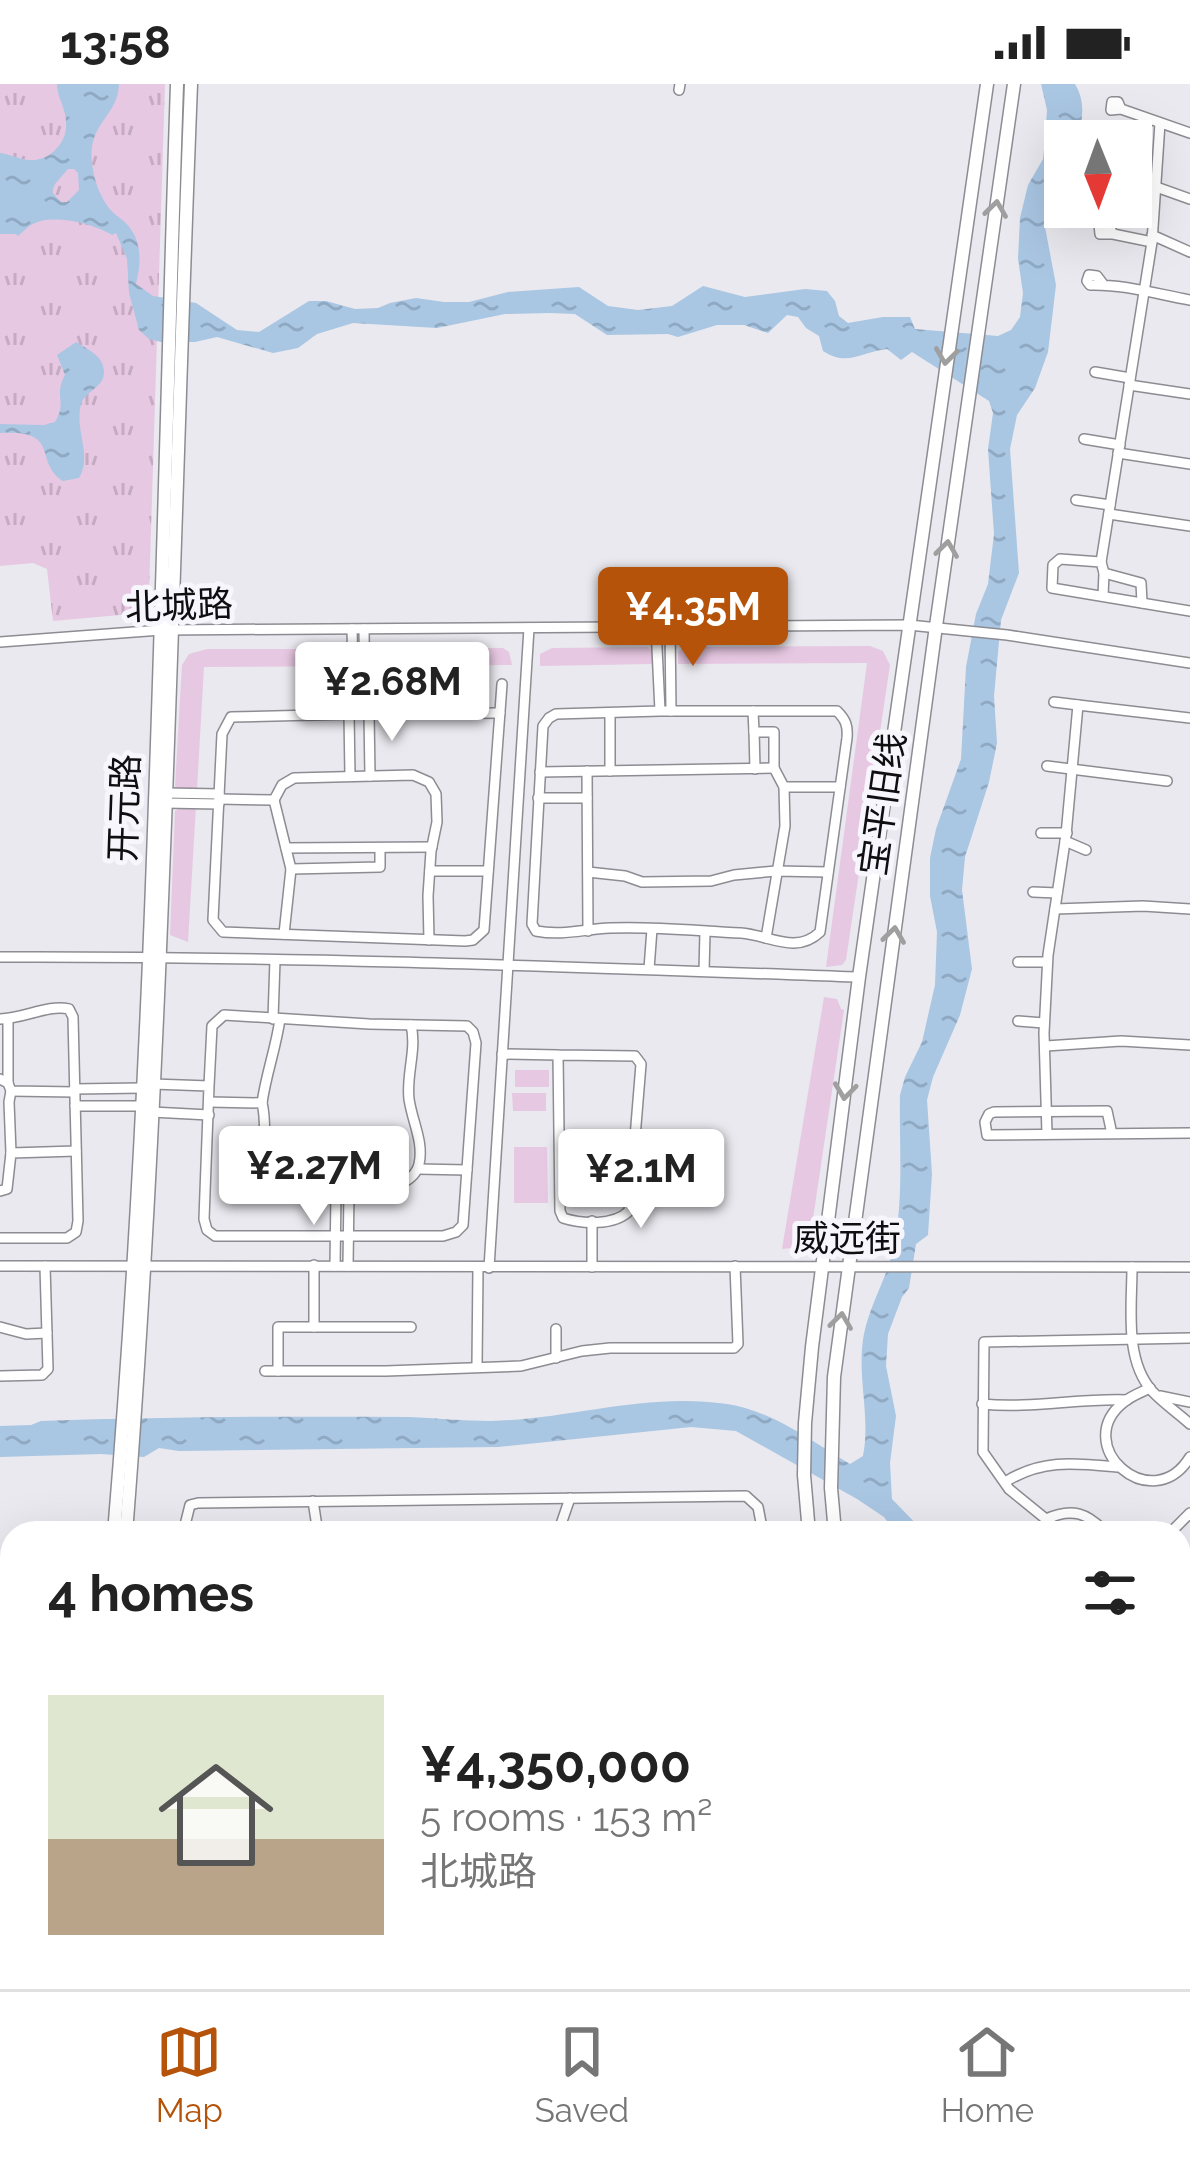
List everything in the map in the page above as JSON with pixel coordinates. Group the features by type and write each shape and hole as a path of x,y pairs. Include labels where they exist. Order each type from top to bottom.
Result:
{"main road":[{"name":"开元路","path":"126,1521 167,630 177,84"},
{"name":"开元路","path":"176,290 190,84"},
{"name":"宝平旧线","path":"808,1521 805,1423 822,1265 987,84"},
{"name":"宝平旧线","path":"834,1521 834,1377 1014,84"},
{"name":"开元路","path":"153,957 165,798 167,630"},
{"name":"开元路","path":"116,1521 126,1462"}],"street":[{"path":"1121,109 1190,133"},
{"path":"1103,596 1109,510 1152,238 1160,123"},
{"path":"1152,184 1190,199"},
{"path":"1113,234 1152,238 1190,252"},
{"path":"1103,284 1190,300"},
{"path":"1095,372 1190,394"},
{"path":"1084,439 1190,464"},
{"path":"1076,500 1190,526"},
{"path":"1142,603 1141,583 1060,559 1053,565 1052,588 1103,596 1142,603 1190,611"},
{"name":"北城路","path":"0,642 167,630 909,625 1190,663"},
{"path":"665,711 670,627"},
{"path":"477,1366 529,628"},
{"path":"656,628 665,711"},
{"path":"350,776 359,713 358,629"},
{"path":"435,676 435,713"},
{"path":"500,713 231,717 222,734 213,920 224,932 465,941 480,935 484,930 488,871 500,713 502,684"},
{"path":"1054,702 1190,718"},
{"path":"1047,1134 1047,962 1066,837 1078,705"},
{"path":"753,711 755,769"},
{"path":"753,711 837,711 848,728 820,932 815,938 795,944 753,934 611,928 574,934 536,931 531,916 538,798 543,726 549,718 556,714 753,711"},
{"path":"359,713 370,776"},
{"path":"610,713 610,771"},
{"path":"754,730 774,732 774,769 784,787 785,826 766,938"},
{"path":"1047,766 1167,781"},
{"path":"540,772 774,769"},
{"path":"587,771 588,931"},
{"path":"284,934 291,869 274,800 282,785 294,778 413,776 429,782 436,794 429,940"},
{"path":"784,787 840,787"},
{"path":"165,798 274,800"},
{"path":"518,798 587,798"},
{"path":"1041,832 1066,837 1086,850"},
{"path":"286,848 432,847"},
{"path":"291,869 380,867 380,848"},
{"path":"430,871 488,871"},
{"path":"588,872 642,882 674,882 776,871 828,872"},
{"path":"533,883 546,883"},
{"path":"1033,892 1057,893"},
{"path":"1055,909 1190,909"},
{"path":"649,970 652,929"},
{"path":"704,971 705,932"},
{"path":"0,957 508,965 860,977"},
{"path":"275,960 277,1046 262,1103 266,1118 263,1155 272,1184 336,1192 394,1188 408,1182 418,1169 420,1143 409,1096 415,1043 411,1024"},
{"path":"1018,962 1047,962"},
{"path":"0,1191 7,1189 4,1019 60,1006 69,1009 76,1232 67,1238 0,1238"},
{"path":"224,1015 276,1019 467,1026 473,1032 464,1225 443,1236 215,1236 207,1230 212,1026 224,1015"},
{"path":"1018,1021 1044,1023"},
{"path":"1046,1046 1121,1041 1190,1045"},
{"path":"502,1054 635,1056 640,1064 629,1211 615,1221 571,1221 560,1211 558,1055"},
{"path":"6,1084 74,1090 209,1086"},
{"path":"209,1102 262,1103"},
{"path":"75,1106 208,1115"},
{"path":"1112,1134 1107,1111 994,1112 985,1129 987,1135 1047,1134 1112,1134 1190,1133"},
{"path":"7,1149 76,1151"},
{"path":"418,1169 467,1170"},
{"path":"341,1266 349,1191"},
{"path":"336,1192 343,1236"},
{"path":"592,1221 592,1267"},
{"path":"314,1265 314,1327"},
{"path":"265,1371 520,1366 610,1348 734,1348 738,1344 735,1265"},
{"name":"威远街","path":"0,1266 1190,1267"},
{"path":"0,1376 42,1375 48,1369 45,1266"},
{"path":"1132,1267 1137,1370 1153,1392 1190,1424"},
{"path":"0,1327 26,1334 47,1333"},
{"path":"278,1371 278,1327 410,1327"},
{"path":"556,1329 556,1358"},
{"path":"1049,1521 1004,1483 982,1453 984,1342 1190,1338"},
{"path":"982,1404 1127,1400 1153,1392 1190,1402"},
{"path":"1127,1400 1111,1416 1106,1437 1117,1467 1131,1477 1158,1480 1178,1474 1190,1456"},
{"path":"1004,1483 1039,1465 1117,1467"},
{"path":"186,1521 190,1505 198,1502 746,1496 758,1507 761,1521"},
{"path":"562,1521 570,1498"},
{"path":"313,1501 316,1521"},
{"path":"1044,1517 1079,1513 1095,1521"},
{"path":"1043,1521 1044,1517"}],"green space":[{"path":"0,84 165,84 149,594 143,607 131,614 53,621 47,569 33,563 0,566"},
{"path":"870,646 883,651 890,665 846,960 826,967 867,663 678,664 678,652 684,647"},
{"path":"648,647 653,664 540,666 540,654 552,648"},
{"path":"503,648 512,665 368,666 371,649"},
{"path":"207,649 348,649 348,666 204,667 197,789 178,789 182,665 189,654"},
{"path":"196,806 188,942 170,935 175,811"},
{"path":"824,997 837,999 844,1010 810,1239 802,1247 782,1249"},
{"path":"515,1070 549,1070 549,1087 515,1087"},
{"path":"512,1093 546,1093 546,1111 513,1111"},
{"path":"514,1147 547,1147 548,1203 514,1203"}],"water":[{"path":"57,84 119,84 114,105 94,138 92,163 103,198 137,241 136,284 153,296 196,303 237,330 259,332 309,301 378,308 416,298 469,302 508,292 579,287 608,306 638,310 672,306 703,286 745,297 805,289 827,291 839,316 848,323 910,317 915,329 998,336 1011,330 1020,317 1020,218 1044,149 1044,228 1056,285 1048,352 1035,388 1017,415 1010,449 1019,573 1001,620 994,696 997,743 965,857 962,890 972,969 927,1100 932,1174 928,1235 916,1244 909,1288 888,1334 886,1366 896,1416 890,1463 892,1499 913,1521 887,1521 736,1431 691,1427 498,1447 159,1448 144,1457 0,1457 0,1426 41,1421 408,1417 491,1421 667,1401 744,1408 791,1428 850,1464 863,1456 862,1349 897,1228 900,1095 922,1042 935,985 937,932 930,858 961,759 966,667 976,614 988,584 994,534 989,401 912,352 901,360 887,349 847,358 832,356 798,317 787,315 768,333 744,325 717,325 678,337 607,335 575,314 505,314 437,328 353,323 317,334 298,348 273,353 217,337 195,342 149,339 139,330 129,293 127,259 116,233 51,220 33,224 18,236 0,234 0,153 44,158 56,150 66,130","holes":["68,169 78,173 79,190 67,202 52,192"]},
{"path":"1041,84 1075,84 1082,105 1081,120 1046,120"},
{"path":"76,342 99,358 104,373 81,404 83,469 79,478 63,481 49,465 39,441 19,433 0,433 0,424 55,422 65,375 57,355"}]}
